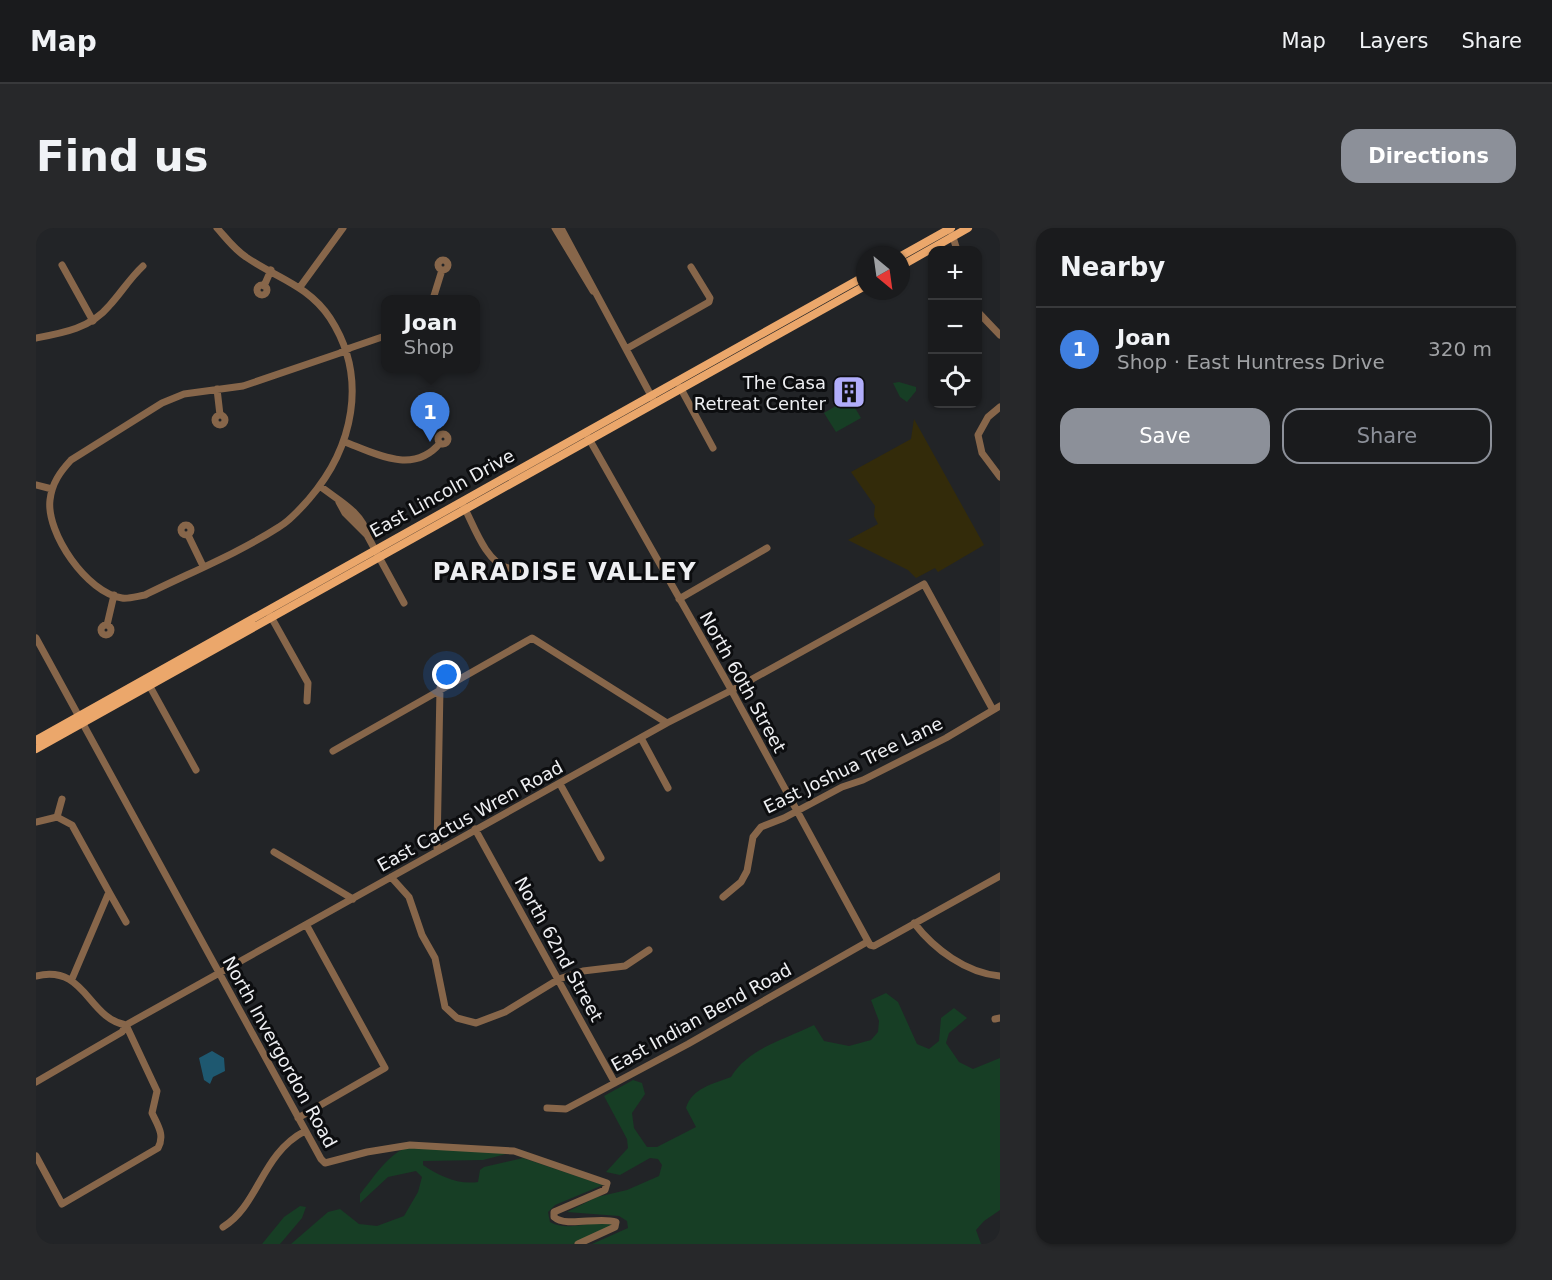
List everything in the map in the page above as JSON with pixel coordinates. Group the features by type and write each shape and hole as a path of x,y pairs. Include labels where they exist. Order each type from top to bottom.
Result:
{"main road":[{"path":"910,252 952,231 968,228"},
{"path":"910,260 952,231"},
{"name":"East Lincoln Drive","path":"36,740 81,719 653,400 856,281"},
{"name":"East Lincoln Drive","path":"679,385 856,291"},
{"name":"East Lincoln Drive","path":"36,750 81,719"}],"street":[{"path":"217,228 246,257 300,287 330,318 345,351 353,399 345,442 338,459 320,486 281,527 144,595 123,598 95,587 76,568 53,524 50,502 52,489 59,472 72,460 154,408 184,394 243,386 345,351 381,338"},
{"path":"300,287 343,228"},
{"path":"555,228 597,295 653,400"},
{"path":"561,228 592,281 597,295"},
{"path":"952,231 956,246"},
{"path":"62,265 93,321"},
{"path":"36,338 67,332 93,321 109,307 143,266"},
{"path":"626,349 709,302 710,298 691,267"},
{"path":"264,286 271,270"},
{"path":"434,295 442,270"},
{"path":"982,316 1000,335"},
{"path":"679,385 713,448"},
{"path":"217,389 220,415"},
{"path":"1000,407 988,417 978,435 982,453 1000,477"},
{"name":"North 60th Street","path":"588,436 870,944"},
{"path":"345,442 405,461 425,457 440,443"},
{"path":"36,484 52,489"},
{"path":"320,486 359,518 404,603"},
{"path":"463,505 494,560 506,568 545,568"},
{"path":"188,535 203,566"},
{"path":"679,598 767,548"},
{"name":"East Cactus Wren Road","path":"36,1082 122,1032 126,1025 307,926 437,850 924,584 997,708"},
{"path":"107,625 114,595"},
{"path":"269,614 308,683 307,701"},
{"name":"North Invergordon Road","path":"36,638 305,1131 325,1163 367,1152 410,1145 517,1152 607,1183 605,1190 554,1212 554,1217 562,1222 594,1220 616,1222 615,1227 578,1244"},
{"path":"333,751 440,688 532,638 667,723"},
{"path":"148,682 196,770"},
{"path":"437,850 440,688"},
{"name":"East Joshua Tree Lane","path":"723,897 741,882 747,872 751,843 756,831 943,740 997,708"},
{"path":"641,738 668,788"},
{"path":"560,784 601,858"},
{"path":"57,817 62,799"},
{"path":"36,822 57,817 72,825 126,922"},
{"name":"North 62nd Street","path":"476,829 615,1083"},
{"path":"274,852 353,899"},
{"name":"East Indian Bend Road","path":"547,1108 566,1109 1000,876"},
{"path":"392,877 409,897 422,935 435,958 445,1007 457,1018 476,1023 505,1012 559,979 583,971 625,966 649,950"},
{"path":"72,980 109,892"},
{"path":"914,923 930,944 957,961 1000,976"},
{"path":"298,1118 385,1068 307,926"},
{"path":"36,976 47,973 72,980 82,988 105,1017 115,1023 126,1025 158,1091 152,1113 162,1141 158,1148 62,1204 36,1156"},
{"path":"223,1227 238,1214 284,1144 305,1131"}],"green space":[{"path":"899,382 916,387 916,391 907,402 900,397 893,383"},
{"path":"844,401 851,401 861,418 836,432 824,413"},
{"path":"886,993 898,1002 917,1044 929,1049 939,1041 941,1018 954,1008 967,1018 949,1033 946,1043 959,1062 973,1069 1000,1058 1000,1210 976,1230 981,1244 592,1244 628,1228 627,1221 619,1216 567,1212 597,1197 627,1190 659,1176 662,1165 658,1159 650,1158 620,1175 606,1172 628,1148 627,1139 604,1096 633,1080 642,1083 645,1094 632,1113 634,1128 647,1147 657,1147 696,1127 686,1108 698,1091 731,1077 747,1059 768,1046 814,1025 824,1041 849,1046 871,1040 878,1032 879,1021 871,1000"},
{"path":"410,1147 510,1153 483,1160 423,1161 423,1165 429,1169 456,1181 478,1182 480,1170 484,1167 523,1158 603,1185 555,1205 548,1212 550,1222 557,1225 611,1222 611,1226 573,1244 291,1244 328,1212 340,1209 359,1224 377,1226 404,1216 418,1192 422,1177 416,1171 388,1177 360,1203 360,1194 388,1160"},
{"path":"300,1206 306,1207 302,1218 280,1244 262,1244 284,1217"}],"sand":[{"path":"914,419 984,545 938,572 935,568 916,578 908,570 848,540 878,524 874,516 875,506 851,472 911,439"}],"water":[{"path":"212,1051 224,1058 225,1071 213,1077 210,1084 204,1080 199,1058"}],"place":[{"name":"The Casa Retreat Center","path":"849,392"},
{"name":"Joan","path":"430,442"}],"district":[{"name":"PARADISE VALLEY","path":"565,572"}]}
